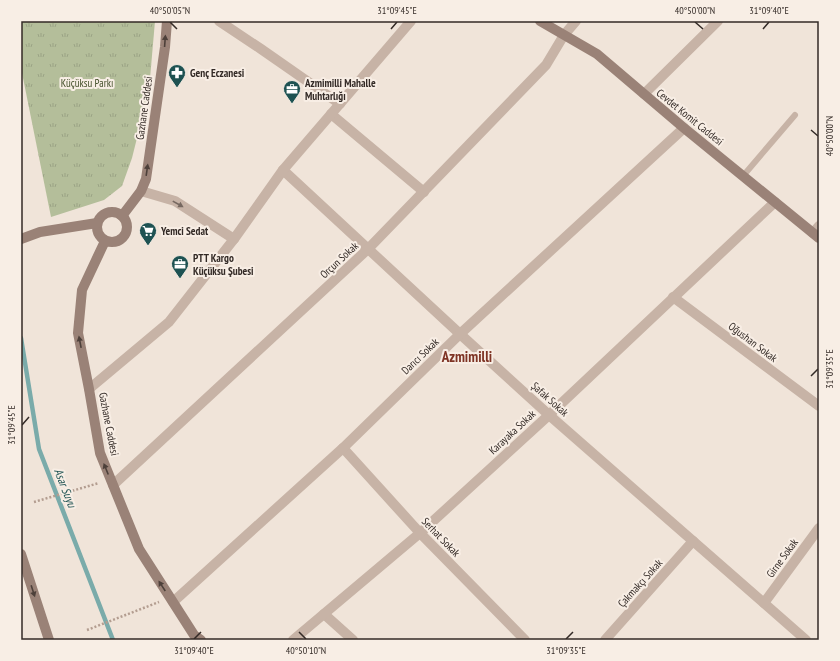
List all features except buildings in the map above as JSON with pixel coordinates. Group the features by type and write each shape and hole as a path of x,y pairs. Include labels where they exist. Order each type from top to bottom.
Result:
{"main road":[{"name":"Gazhane Caddesi","path":"122,216 141,191 146,179 165,46 166,21"},
{"name":"Cevdet Komit Caddesi","path":"540,21 597,54 774,202 817,232"},
{"path":"108,212 113,212 122,216 126,220 127,224 128,229 126,234 115,243 105,241 101,238 97,229 99,219 108,212"},
{"path":"21,240 40,232 97,223"},
{"name":"Gazhane Caddesi","path":"105,241 82,290 78,333 90,389 100,452 139,549 169,601 194,635 201,640"},
{"path":"21,554 49,640"}],"street":[{"path":"219,21 340,104"},
{"path":"90,389 169,322 234,239 283,170 411,21"},
{"path":"564,35 576,21"},
{"path":"644,94 718,21"},
{"name":"Orçun Sokak","path":"112,482 368,249 546,65 564,35"},
{"path":"331,114 424,192"},
{"name":"Darıcı Sokak","path":"169,601 343,448 460,334 684,128"},
{"name":"Şafak Sokak","path":"283,170 460,334 764,603 800,638"},
{"path":"141,191 175,201 234,239"},
{"name":"Karayaka Sokak","path":"294,640 420,533 774,202"},
{"name":"Oğushan Sokak","path":"673,298 819,406"},
{"name":"Serhat Sokak","path":"343,448 420,533 525,640"},
{"name":"Girne Sokak","path":"764,603 819,528"},
{"name":"Çakmakçı Sokak","path":"605,640 693,541"},
{"path":"324,614 353,640"}],"lane":[{"path":"743,176 795,115"}],"path":[{"path":"34,502 112,482"},
{"path":"87,630 169,601"}],"green space":[{"name":"Küçüksu Parkı","path":"21,21 155,21 149,90 132,158 122,186 104,200 51,217 21,68"}],"waterway":[{"name":"Asar Suyu","path":"21,338 39,449 113,640"}],"place":[{"name":"Genç Eczanesi","path":"177,88"},
{"name":"Azmimilli Mahalle Muhtarlığı","path":"292,104"},
{"name":"Yemci Sedat","path":"148,246"},
{"name":"PTT Kargo Küçüksu Şubesi","path":"180,279"}],"district":[{"name":"Azmimilli","path":"467,357"}]}
